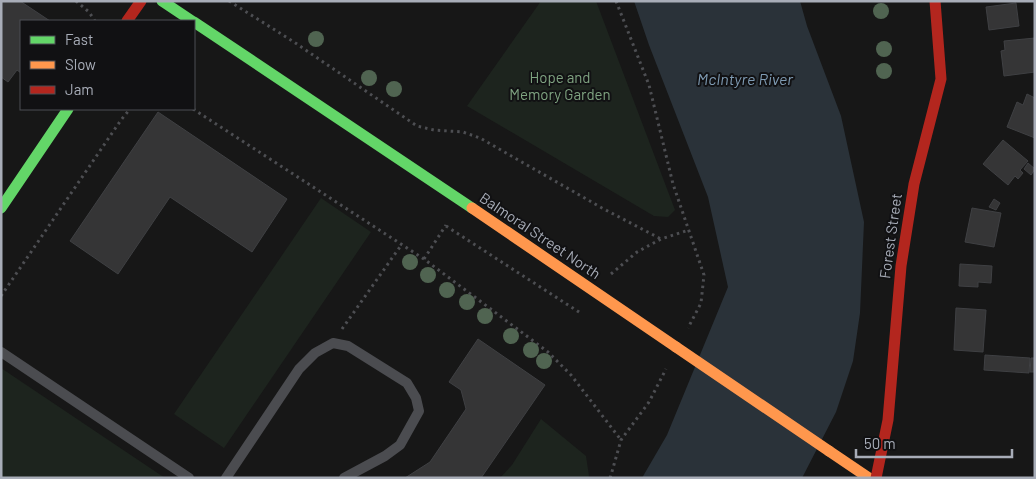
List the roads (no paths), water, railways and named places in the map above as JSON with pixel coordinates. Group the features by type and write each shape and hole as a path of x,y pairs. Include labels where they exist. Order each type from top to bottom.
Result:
{"main road":[{"path":"128,20 141,1"},
{"name":"Balmoral Street North","path":"162,1 190,20"},
{"name":"Forest Street","path":"876,478 888,420 902,257 914,184 941,78 935,1"},
{"name":"Balmoral Street North","path":"195,23 598,293 869,478"},
{"path":"1,208 67,110"}],"lane":[{"path":"226,478 299,369 315,353 333,343 348,346 407,383 416,398 419,411 400,444 385,456 344,478"},
{"path":"1,352 189,478"}],"water":[{"name":"McIntyre River","path":"634,1 800,1 807,26 841,116 864,222 860,313 853,361 836,412 802,478 642,478 667,435 728,287 708,197 649,45"}],"park label":[{"name":"Hope and Memory Garden","path":"560,86"}]}
